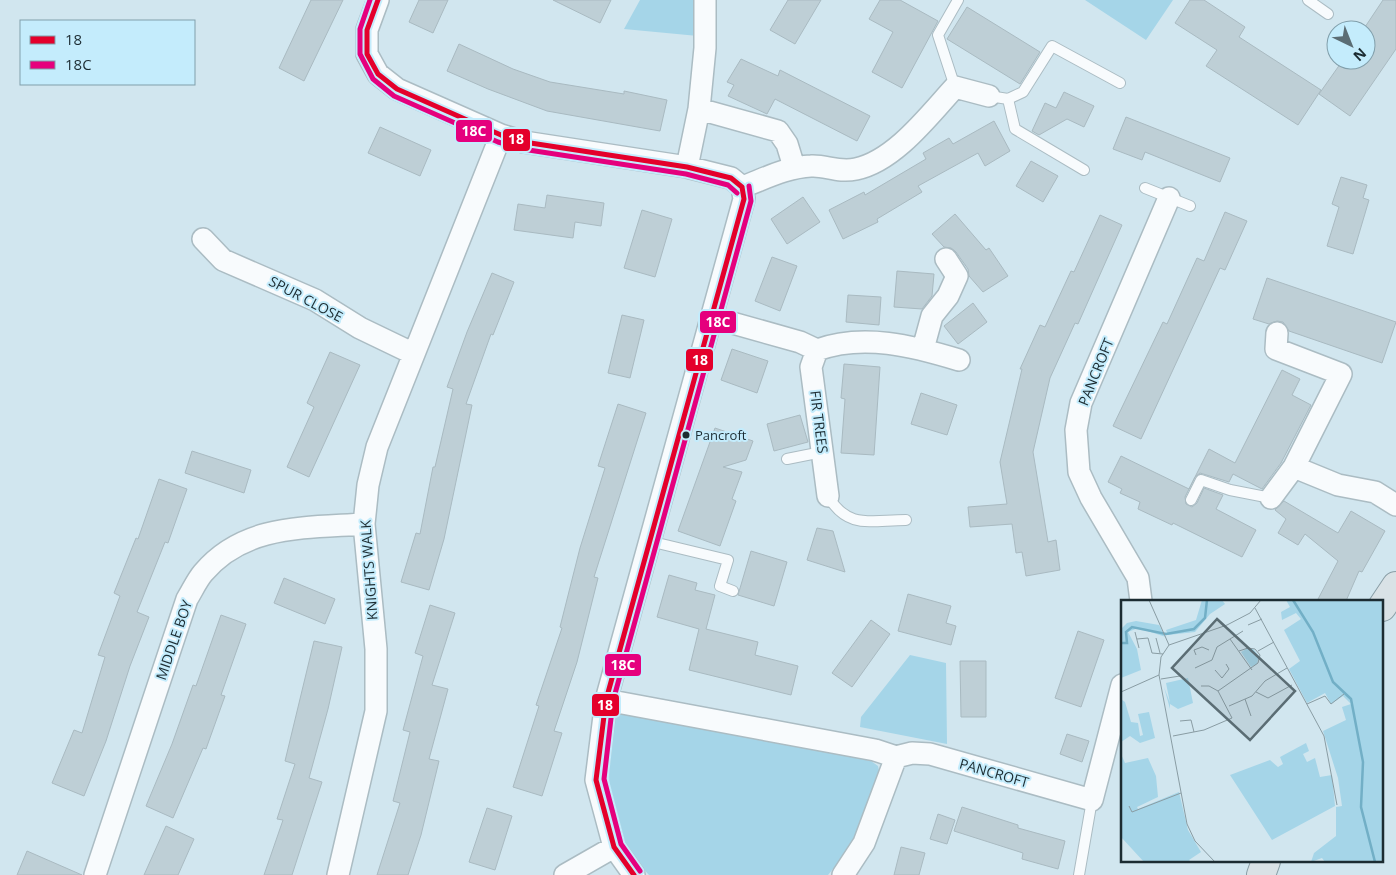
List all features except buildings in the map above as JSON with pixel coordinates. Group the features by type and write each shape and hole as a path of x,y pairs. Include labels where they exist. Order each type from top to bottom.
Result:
{"main road":[{"path":"1384,604 1396,586"},
{"path":"1260,875 1266,862"}],"street":[{"path":"378,0 367,30 367,54 378,74 397,89 501,135 524,142 687,167 731,178 742,187 744,199 606,700 596,780 614,847 634,875"},
{"path":"687,167 699,109 705,48 705,0"},
{"path":"742,187 794,167 814,166 833,170 856,169 874,163 906,140 955,87 998,97"},
{"path":"699,109 778,131 787,144 794,167"},
{"name":"KNIGHTS WALK","path":"338,875 376,711 376,649 364,524 368,485 377,447 501,135"},
{"name":"PANCROFT","path":"1142,600 1138,578 1091,498 1079,472 1076,430 1081,403 1169,198"},
{"name":"SPUR CLOSE","path":"203,239 223,260 314,300 360,328 414,354"},
{"path":"923,349 932,316 948,296 957,276 946,260"},
{"path":"711,317 800,342 816,350 838,342 880,342 923,349 959,360"},
{"path":"1271,498 1294,467 1341,374 1276,349 1277,333"},
{"name":"FIR TREES","path":"816,350 812,367 828,496"},
{"path":"1294,467 1338,485 1375,492 1396,505"},
{"name":"MIDDLE BOY","path":"95,875 188,599 202,573 223,553 250,538 279,530 364,524"},
{"path":"1092,800 1121,689"},
{"name":"PANCROFT","path":"606,700 875,750 896,757 912,753 930,754 1092,800"},
{"path":"843,875 864,843 896,757"},
{"path":"564,875 614,847"}],"lane":[{"path":"955,87 938,35 958,0"},
{"path":"1308,0 1328,14"},
{"path":"1084,170 1016,129 998,97 1023,92 1052,46 1120,83"},
{"path":"1145,188 1190,206"},
{"path":"787,459 822,452"},
{"path":"1191,500 1201,480 1230,490 1271,498"},
{"path":"828,496 837,511 852,520 906,520"},
{"path":"649,541 728,560 720,586 733,591"},
{"path":"1079,875 1092,800"}],"shaded area":[{"path":"640,0 698,0 698,36 624,29"},
{"path":"1085,0 1173,0 1146,40"},
{"path":"910,655 946,663 947,744 860,727 861,717"},
{"path":"628,713 871,761 878,766 880,775 850,848 828,875 649,875 629,852 614,819 611,803 609,770 613,721 619,715"}],"transit line":[{"name":"18C","path":"370,0 360,29 360,54 373,79 394,96 498,142 522,149 686,174 728,185 737,193"},
{"name":"18","path":"378,0 367,30 367,54 378,74 397,89 501,135 524,142 687,167 731,178 742,187"},
{"name":"18C","path":"640,871 621,844 604,779 613,701 751,201 749,186"},
{"name":"18","path":"634,875 614,847 596,780 606,700 744,199 742,187"}],"place":[{"name":"Pancroft","path":"686,435"}]}
